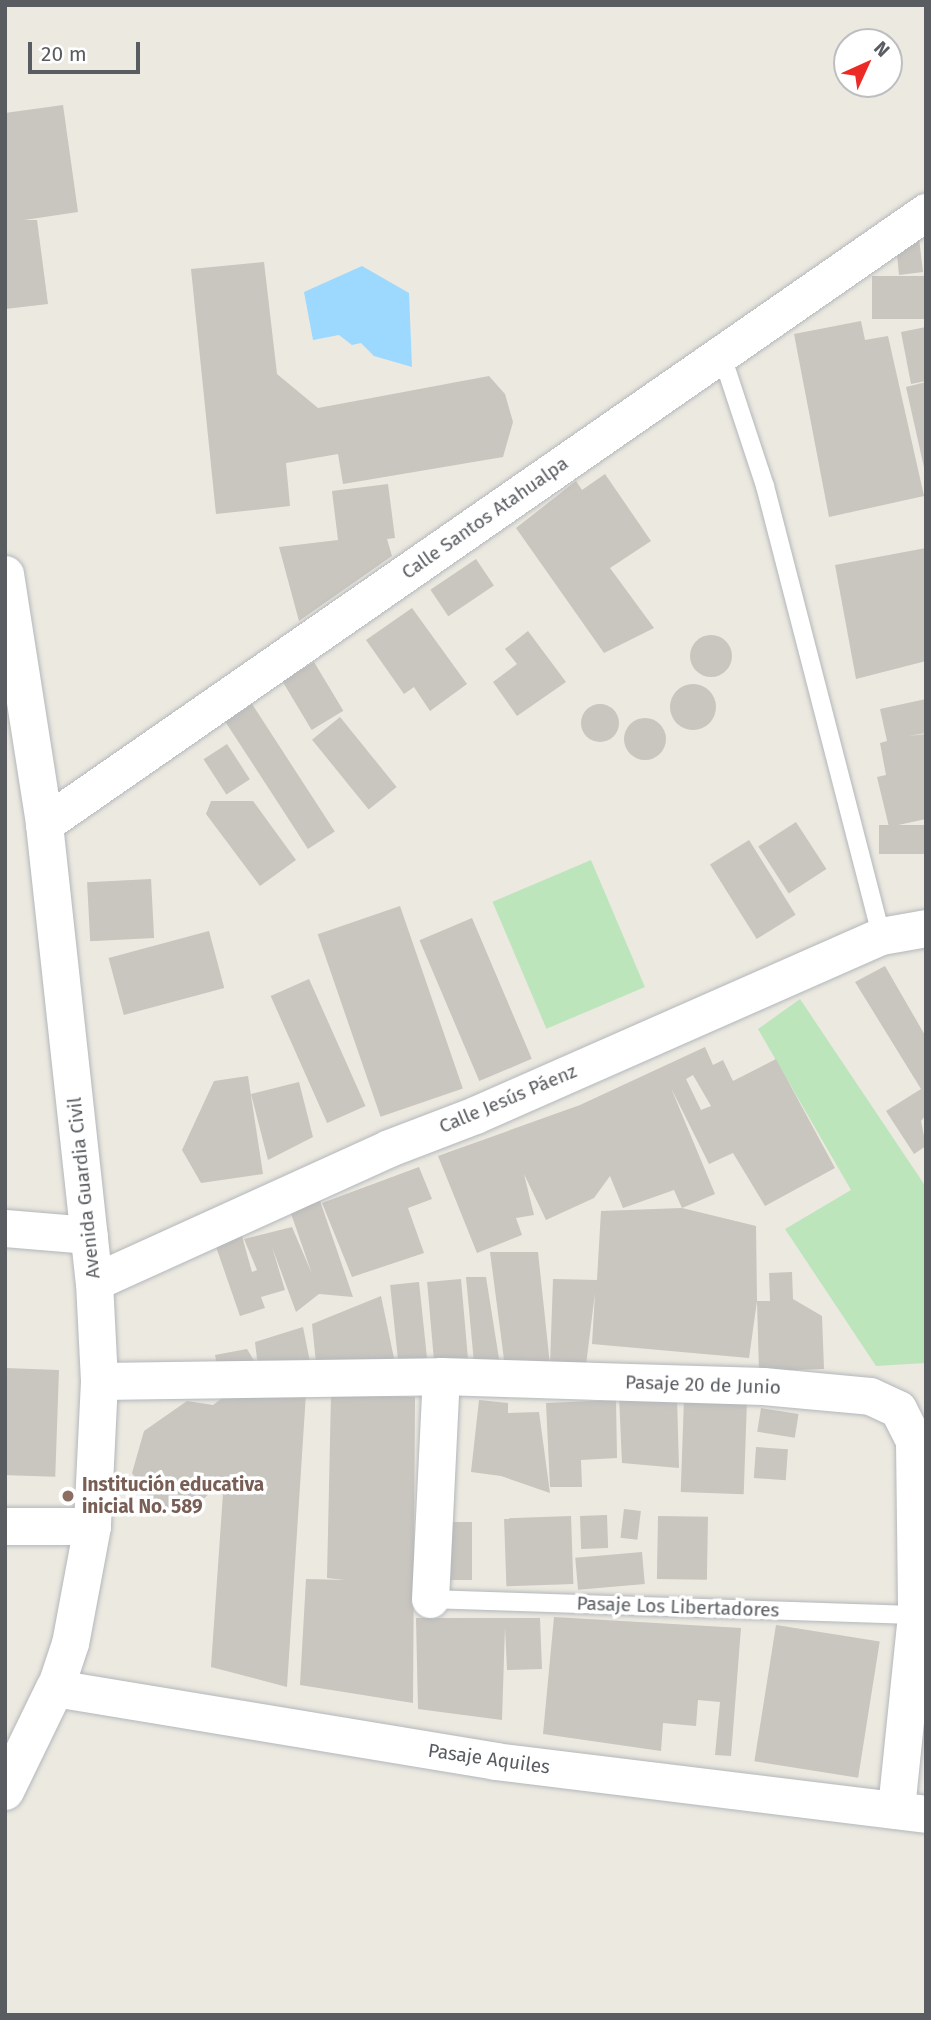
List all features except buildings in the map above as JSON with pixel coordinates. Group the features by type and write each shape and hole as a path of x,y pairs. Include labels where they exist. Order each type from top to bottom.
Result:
{"street":[{"name":"Calle Santos Atahualpa","path":"44,824 926,212"},
{"name":"Avenida Guardia Civil","path":"5,1791 55,1688 70,1643 92,1526 99,1381 94,1282 44,824 7,597"},
{"name":"Calle Jesús Páenz","path":"94,1282 389,1148 475,1115 881,936 926,928"},
{"path":"5,1228 89,1235"},
{"path":"430,1599 441,1376"},
{"name":"Pasaje 20 de Junio","path":"99,1381 441,1376 763,1386 870,1396 898,1409 914,1441 921,1615 911,1812"},
{"path":"5,1527 92,1526"},
{"name":"Pasaje Aquiles","path":"55,1688 495,1761 911,1812"}],"lane":[{"path":"721,353 765,486 881,936"},
{"name":"Pasaje Los Libertadores","path":"430,1599 921,1615"}],"green space":[{"path":"591,860 645,987 546,1029 493,902"},
{"path":"800,999 926,1187 926,1363 876,1366 785,1229 851,1190 758,1029"}],"water":[{"path":"362,266 409,293 412,367 374,356 361,343 352,345 339,335 313,340 304,292"}],"place":[{"name":"Institución educativa inicial No. 589","path":"68,1496"}]}
